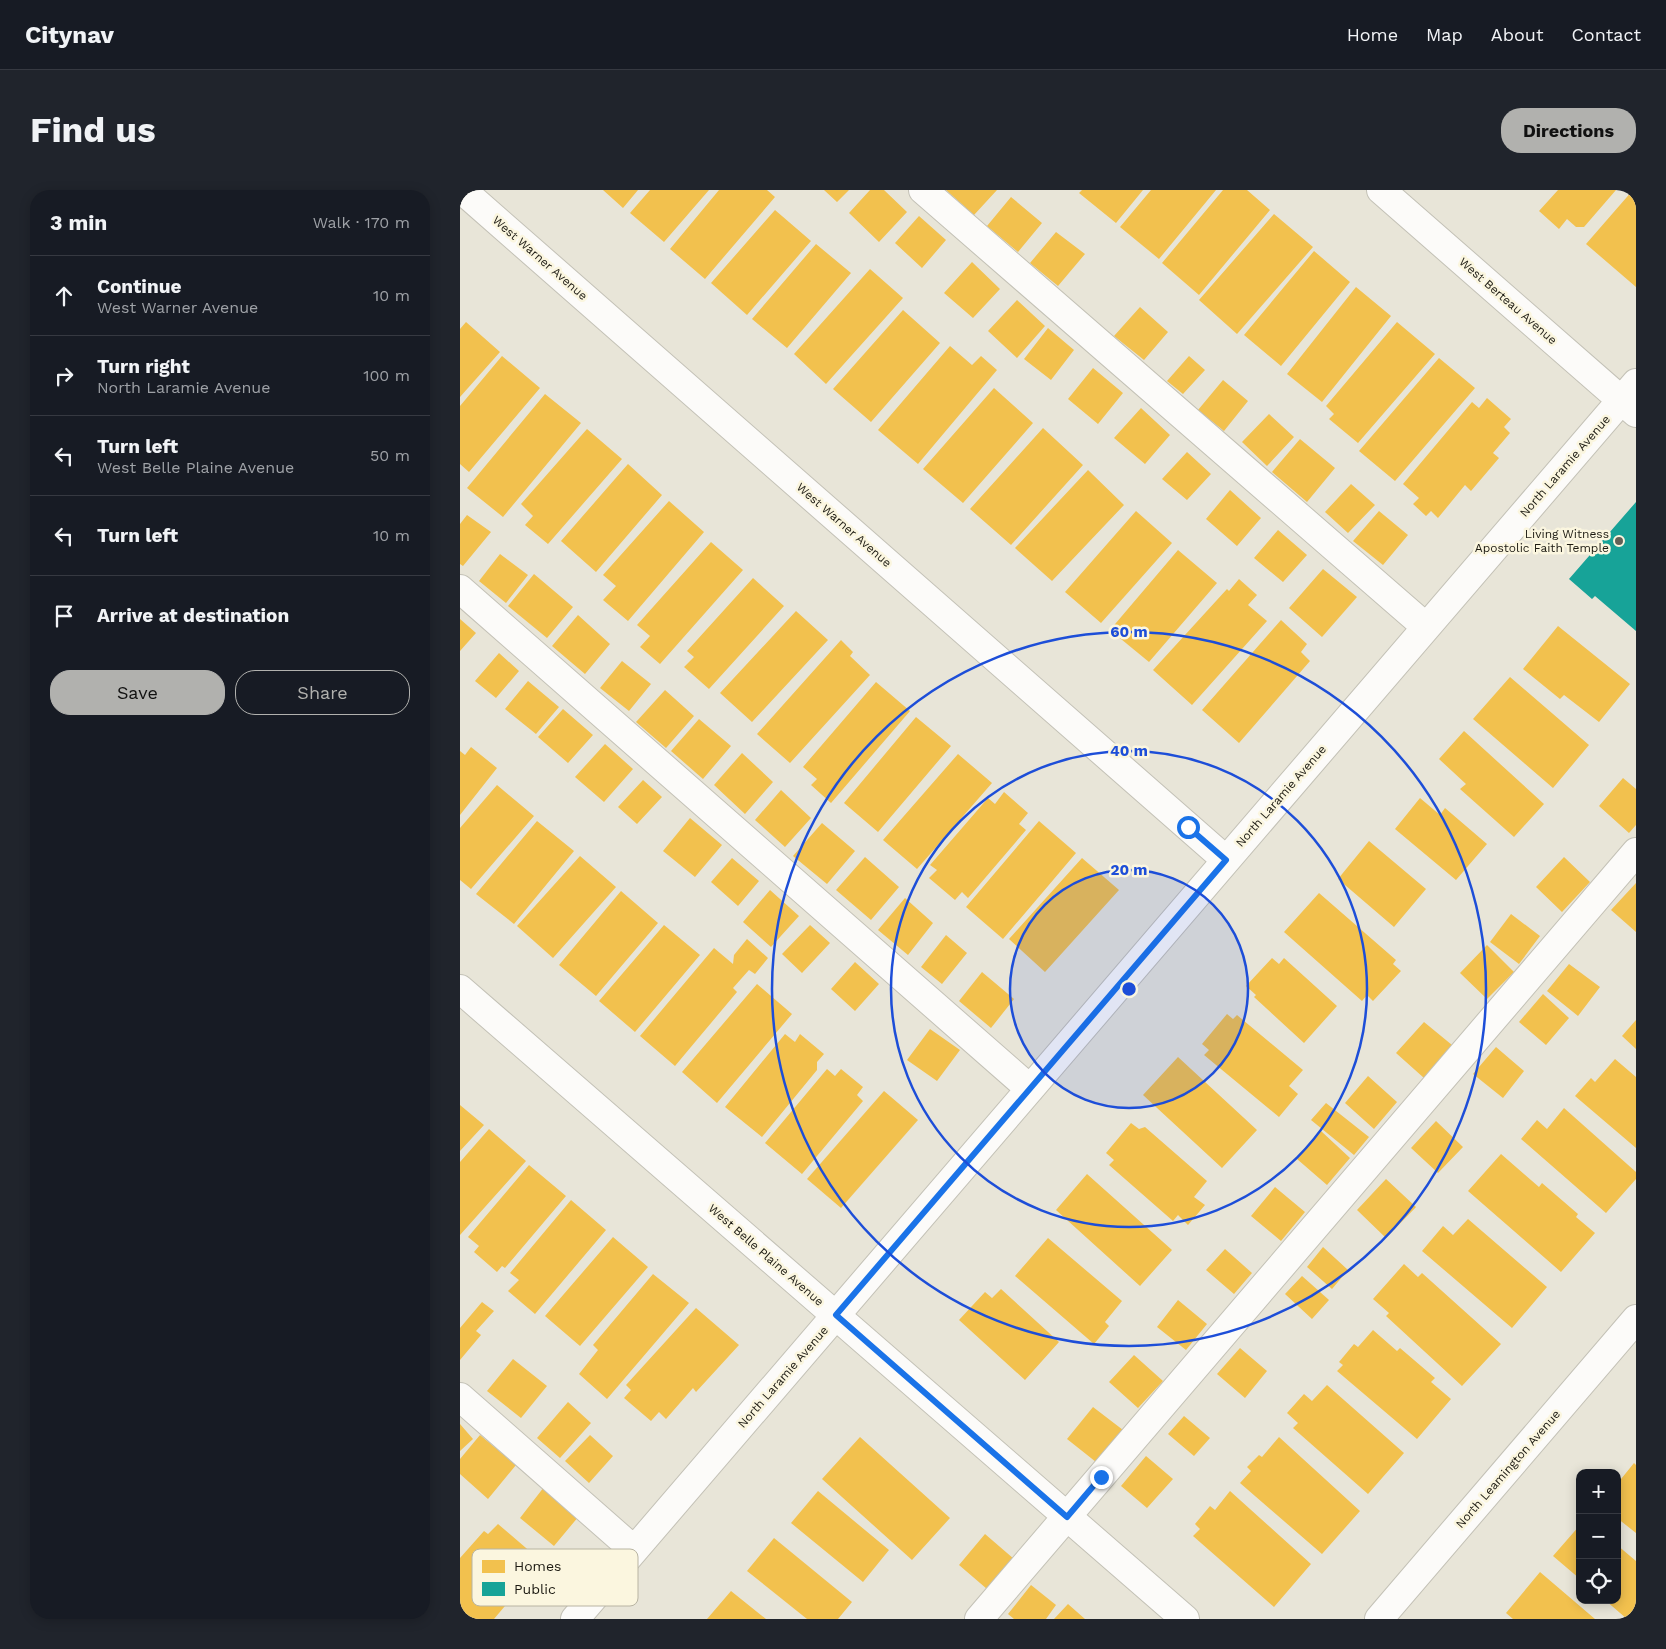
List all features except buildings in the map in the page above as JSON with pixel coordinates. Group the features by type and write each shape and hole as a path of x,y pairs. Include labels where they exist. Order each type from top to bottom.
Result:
{"street":[{"name":"West Warner Avenue","path":"462,190 1226,860"},
{"path":"923,190 1426,627"},
{"name":"West Berteau Avenue","path":"1381,190 1631,399"},
{"name":"North Laramie Avenue","path":"635,1549 1426,627 1631,399"},
{"path":"460,589 1030,1089"},
{"path":"979,1619 1636,852"},
{"name":"West Belle Plaine Avenue","path":"460,989 1184,1619"},
{"name":"North Leamington Avenue","path":"1379,1619 1636,1319"},
{"path":"460,1397 633,1549"},
{"name":"North Laramie Avenue","path":"575,1619 586,1606"}],"place":[{"name":"Living Witness Apostolic Faith Temple","path":"1619,541"}],"route":[{"path":"1101,1477 1067,1517 836,1315 1226,860 1188,827"}]}
